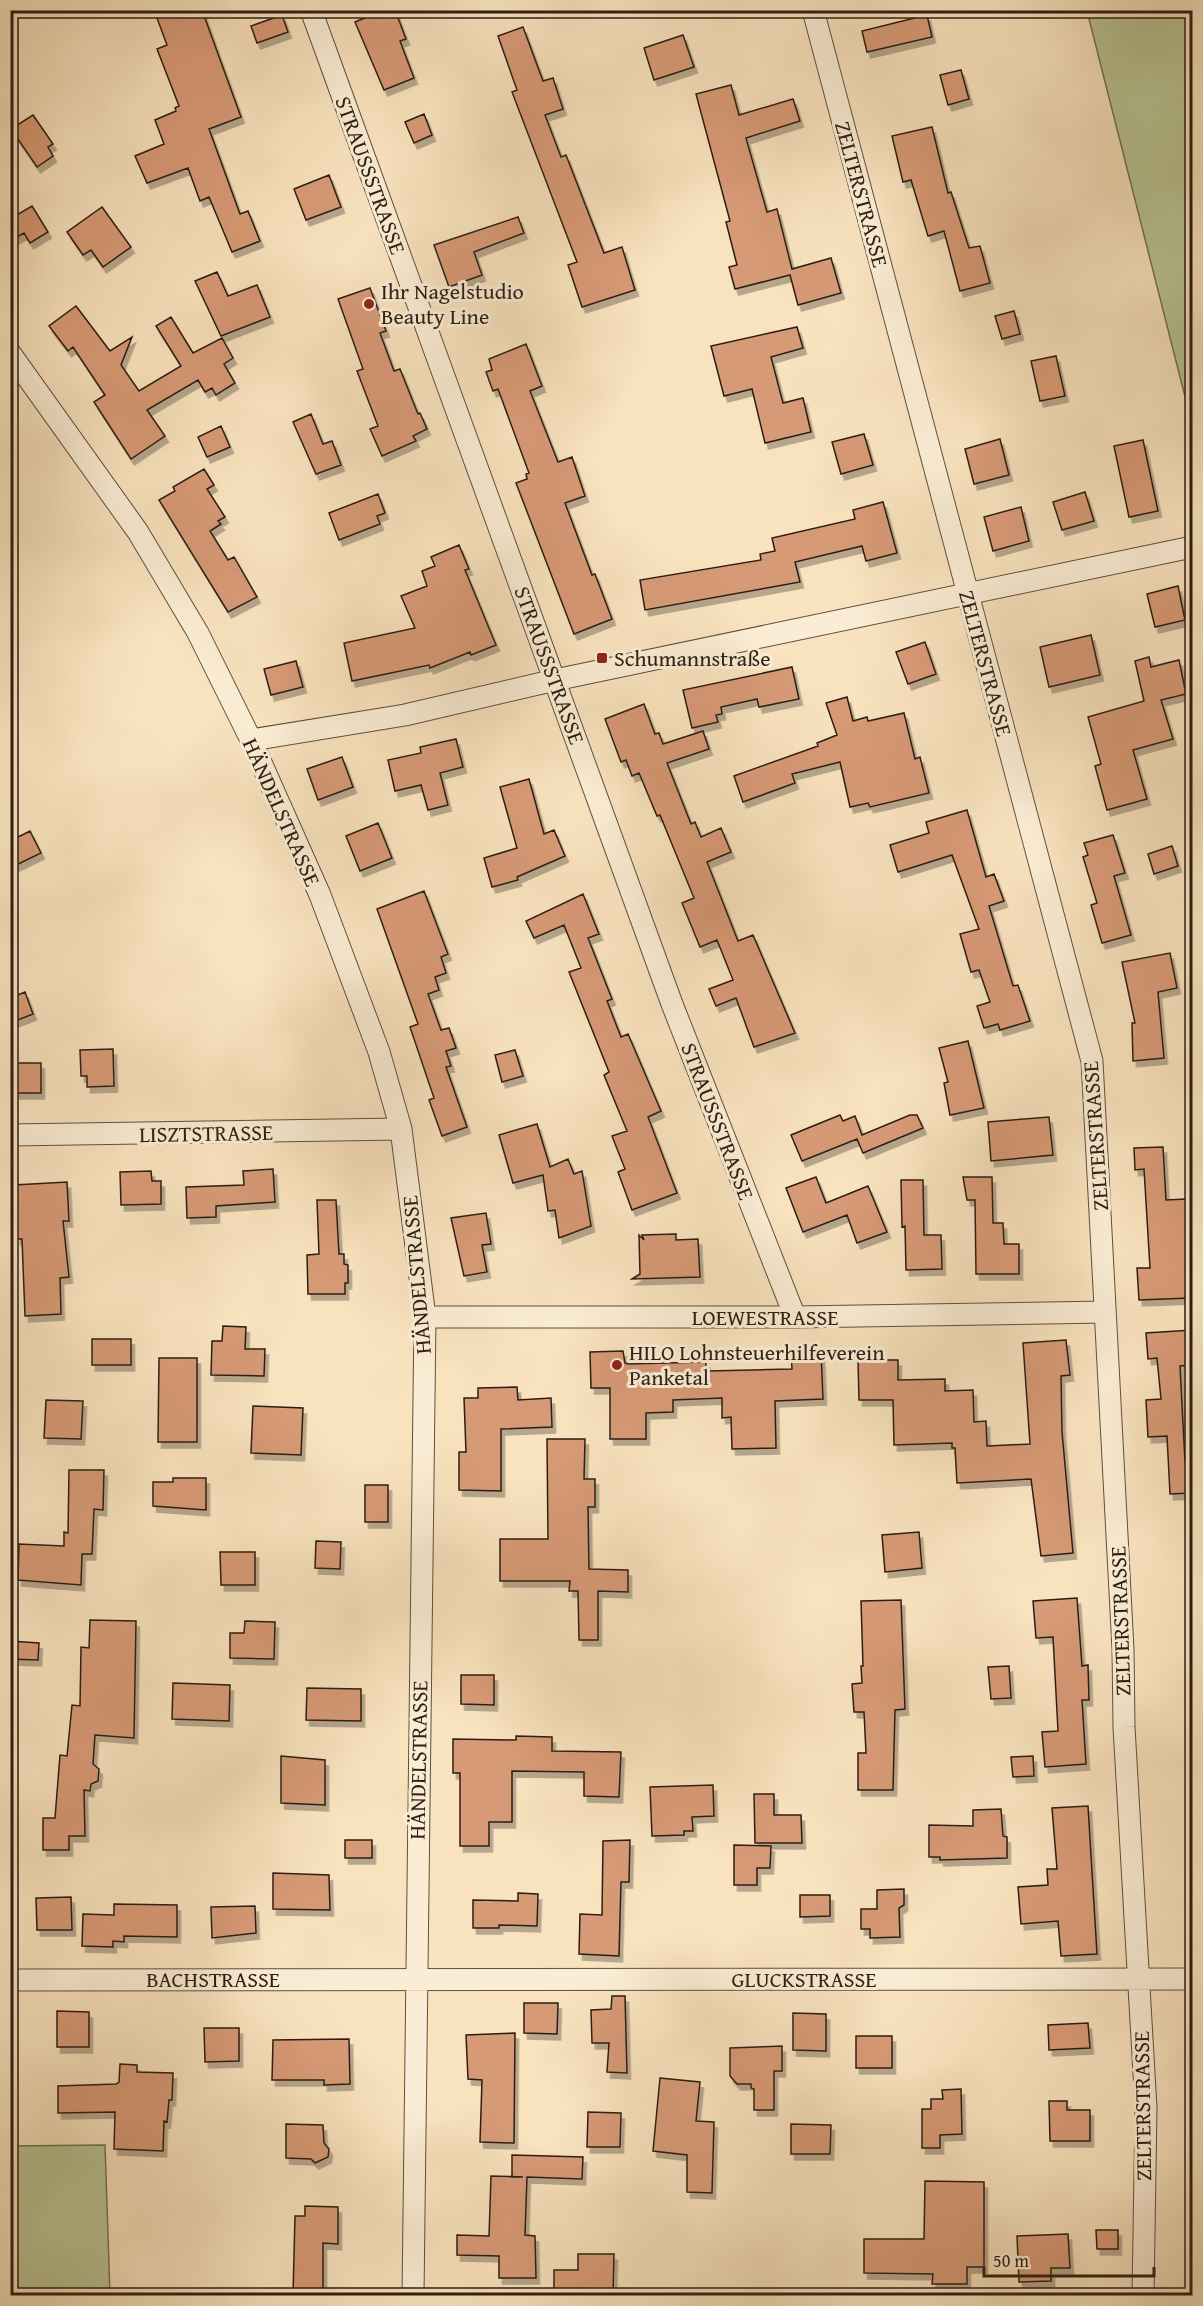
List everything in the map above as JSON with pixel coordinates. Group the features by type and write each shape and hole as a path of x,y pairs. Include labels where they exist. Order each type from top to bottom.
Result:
{"street":[{"name":"STRAUSSSTRASSE","path":"311,10 672,1004 795,1317"},
{"name":"ZELTERSTRASSE","path":"813,10 1092,1061 1146,2108 1143,2295"},
{"name":"HÄNDELSTRASSE","path":"10,353 138,532 198,633 251,740 323,903 379,1052 401,1129 425,1317 412,2295"},
{"path":"251,740 405,715 555,680 1192,547"},
{"name":"LISZTSTRASSE","path":"10,1136 401,1129"},
{"name":"LOEWESTRASSE","path":"425,1317 795,1317 1105,1312"},
{"name":"GLUCKSTRASSE","path":"415,1979 1192,1979"},
{"name":"BACHSTRASSE","path":"10,1980 415,1979"}],"green space":[{"path":"1087,11 1192,11 1192,424"},
{"path":"105,2145 110,2295 11,2295 11,2146"}],"building":[{"path":"154,10 202,10 241,117 209,129 240,214 248,211 260,241 232,252 209,197 200,201 188,168 147,183 135,156 164,144 155,120 176,111 175,108 179,106 157,49 167,45"},
{"path":"384,10 395,10 406,39 400,41 414,78 384,90 355,22"},
{"path":"282,15 288,32 257,43 251,26"},
{"path":"927,15 932,37 867,52 862,31"},
{"path":"523,27 543,81 553,78 563,109 545,115 561,157 566,155 604,253 622,247 635,290 582,307 568,265 577,262 512,92 517,90 498,36"},
{"path":"683,35 694,67 654,80 644,48"},
{"path":"961,70 969,99 948,105 940,75"},
{"path":"731,85 739,115 793,99 800,121 746,138 767,212 777,209 792,269 831,258 841,293 798,305 790,275 735,289 729,267 737,265 726,222 730,221 696,94"},
{"path":"424,114 432,135 414,143 405,122"},
{"path":"33,115 53,144 48,147 53,156 37,167 11,129"},
{"path":"932,127 948,193 951,192 969,248 980,246 990,283 960,291 944,231 928,236 911,180 903,182 892,136"},
{"path":"329,175 341,207 306,220 294,189"},
{"path":"32,206 48,232 30,243 24,233 10,241 10,219"},
{"path":"102,207 131,247 103,267 91,250 83,255 67,232"},
{"path":"518,217 524,233 474,252 482,275 449,287 434,245"},
{"path":"217,272 228,296 257,285 270,317 221,336 195,281"},
{"path":"370,288 386,331 380,333 394,371 400,369 418,414 420,413 427,429 413,436 416,441 382,456 370,429 378,426 357,371 363,369 338,299"},
{"path":"76,306 110,351 132,337 121,365 139,391 181,366 156,326 171,317 193,353 222,338 233,358 224,364 235,383 216,395 212,388 205,392 198,380 147,410 165,436 131,459 94,402 105,395 73,347 68,351 49,326"},
{"path":"1014,311 1020,334 1002,339 995,316"},
{"path":"797,327 803,348 771,357 783,403 803,398 811,432 765,443 752,389 724,396 711,346"},
{"path":"526,344 542,386 530,391 558,462 572,457 585,496 565,503 592,575 595,574 612,619 574,634 516,483 527,479 526,474 529,473 498,389 493,391 486,372 492,370 489,359"},
{"path":"1056,356 1065,396 1040,401 1031,361"},
{"path":"311,414 323,444 332,441 341,465 316,474 293,422"},
{"path":"221,426 230,447 207,457 198,437"},
{"path":"864,434 873,465 841,474 832,442"},
{"path":"1000,439 1009,475 974,484 965,449"},
{"path":"1143,440 1158,511 1129,517 1114,446"},
{"path":"204,469 214,485 207,489 225,517 218,521 221,524 210,531 228,560 234,557 257,597 228,612 159,500 175,491 173,487"},
{"path":"1085,492 1094,521 1062,530 1053,502"},
{"path":"378,494 385,513 377,516 380,524 339,540 329,513"},
{"path":"883,502 897,553 866,561 862,546 795,562 800,582 645,610 640,580 761,560 760,554 775,551 772,538 855,519 853,510"},
{"path":"1021,507 1029,541 993,551 984,517"},
{"path":"459,545 469,569 465,570 496,645 471,655 470,652 430,668 429,665 352,681 344,643 415,628 401,596 427,586 422,571 435,566 431,557"},
{"path":"1178,586 1185,620 1155,627 1147,594"},
{"path":"1091,635 1100,675 1049,687 1040,647"},
{"path":"925,642 936,674 908,684 896,652"},
{"path":"1149,657 1151,667 1179,660 1186,694 1161,700 1173,739 1133,750 1147,799 1107,810 1095,766 1101,764 1088,717 1144,701 1135,661"},
{"path":"296,661 303,687 271,695 264,669"},
{"path":"792,667 799,699 759,707 757,699 721,707 722,714 716,715 718,722 692,728 683,690"},
{"path":"847,697 853,721 867,717 868,721 904,713 915,759 920,757 929,793 870,807 868,803 850,807 840,762 792,774 795,783 743,802 734,776 818,746 817,743 837,735 826,703"},
{"path":"644,704 655,734 659,733 663,744 703,731 709,749 667,763 691,824 695,822 701,837 721,828 731,852 707,862 738,941 753,935 795,1033 754,1047 736,998 716,1006 709,989 733,980 717,940 700,947 682,903 694,898 660,815 657,816 639,773 632,776 626,760 621,762 605,719"},
{"path":"456,739 463,767 440,773 448,805 428,810 421,785 395,791 388,760 421,753 420,747"},
{"path":"342,757 353,787 318,800 307,769"},
{"path":"529,779 544,834 554,830 565,856 517,877 518,880 492,887 484,858 517,848 500,787"},
{"path":"967,810 986,877 994,874 1004,901 989,906 1013,986 1018,985 1030,1021 1000,1030 998,1024 984,1028 977,1006 990,1002 979,970 971,972 960,934 979,929 952,855 898,872 890,845 929,833 926,822"},
{"path":"378,823 392,858 360,871 346,836"},
{"path":"30,831 41,853 10,868 10,841"},
{"path":"1113,835 1125,873 1114,876 1131,935 1102,943 1091,905 1097,903 1083,857 1088,855 1084,843"},
{"path":"1172,846 1178,866 1154,874 1148,854"},
{"path":"424,891 448,954 441,957 446,973 435,977 439,990 428,994 441,1030 449,1028 456,1048 446,1051 451,1066 446,1067 467,1127 442,1136 429,1100 434,1098 410,1027 418,1024 377,909"},
{"path":"583,894 599,934 588,938 612,999 607,1001 621,1037 628,1034 661,1111 648,1117 677,1193 632,1210 618,1172 625,1169 612,1136 627,1131 604,1075 609,1072 569,972 581,968 564,925 534,938 526,921"},
{"path":"1170,953 1177,988 1158,992 1164,1058 1133,1061 1132,1023 1135,1023 1122,962"},
{"path":"25,992 33,1014 10,1023 10,998"},
{"path":"968,1041 984,1108 950,1115 944,1083 948,1082 939,1048"},
{"path":"113,1049 114,1086 87,1087 87,1076 81,1076 80,1050"},
{"path":"515,1050 523,1076 502,1082 495,1055"},
{"path":"10,1063 41,1063 41,1093 10,1093"},
{"path":"840,1115 843,1121 855,1116 862,1135 910,1115 917,1115 923,1128 863,1153 857,1139 802,1161 791,1135"},
{"path":"1049,1117 1053,1155 991,1161 988,1122"},
{"path":"537,1124 550,1167 568,1159 574,1174 582,1171 591,1226 559,1238 555,1210 548,1211 543,1175 513,1183 499,1135"},
{"path":"1163,1147 1166,1200 1186,1199 1191,1298 1139,1300 1137,1268 1150,1268 1144,1169 1135,1170 1134,1148"},
{"path":"273,1169 275,1202 216,1206 216,1217 187,1218 186,1187 244,1185 243,1171"},
{"path":"151,1171 152,1181 161,1181 161,1204 121,1205 120,1172"},
{"path":"816,1177 826,1203 868,1186 887,1232 857,1243 847,1215 803,1232 786,1188"},
{"path":"963,1177 992,1177 993,1223 1003,1223 1004,1244 1019,1244 1019,1274 976,1274 975,1200 967,1200"},
{"path":"901,1180 923,1180 924,1235 941,1235 942,1269 906,1270"},
{"path":"67,1182 69,1221 63,1221 69,1277 60,1278 61,1314 25,1316 22,1239 17,1239 14,1185"},
{"path":"317,1200 336,1200 339,1254 344,1254 344,1264 348,1265 348,1283 345,1283 345,1294 308,1294 307,1255 319,1254"},
{"path":"486,1213 491,1244 482,1245 487,1272 464,1276 451,1218"},
{"path":"676,1234 676,1240 698,1239 700,1277 632,1279 640,1274 639,1235 644,1240 642,1235"},
{"path":"223,1326 246,1327 245,1349 265,1349 264,1376 211,1375 212,1341 222,1341"},
{"path":"1192,1330 1192,1365 1180,1366 1185,1462 1192,1461 1192,1493 1170,1494 1167,1436 1148,1437 1146,1400 1161,1399 1157,1358 1148,1359 1146,1333"},
{"path":"92,1339 131,1339 131,1365 92,1365"},
{"path":"1066,1340 1070,1375 1061,1376 1062,1432 1073,1553 1041,1556 1031,1479 957,1483 955,1448 952,1448 952,1443 894,1445 893,1400 859,1400 858,1360 898,1360 898,1380 945,1379 945,1391 973,1390 974,1422 986,1421 987,1446 1030,1444 1023,1343"},
{"path":"623,1351 625,1363 628,1364 706,1362 706,1371 792,1369 791,1352 821,1351 823,1399 775,1401 776,1448 732,1449 731,1417 722,1418 722,1398 673,1400 673,1412 646,1413 646,1439 610,1439 610,1388 591,1388 590,1352"},
{"path":"159,1358 197,1358 197,1442 158,1442"},
{"path":"517,1387 518,1400 551,1398 552,1427 501,1429 501,1491 459,1490 459,1452 466,1452 464,1398 478,1398 478,1388"},
{"path":"46,1400 83,1401 81,1439 44,1438"},
{"path":"253,1406 303,1408 301,1455 251,1453"},
{"path":"547,1439 585,1439 584,1479 595,1479 595,1507 588,1507 589,1569 628,1570 628,1592 598,1591 598,1640 579,1640 578,1591 569,1591 570,1581 500,1581 500,1539 548,1539"},
{"path":"69,1470 104,1470 103,1510 94,1509 92,1554 82,1554 81,1585 18,1580 19,1544 64,1546 64,1532 68,1533"},
{"path":"173,1478 206,1478 206,1510 153,1506 153,1482 173,1482"},
{"path":"365,1485 388,1485 388,1522 365,1522"},
{"path":"919,1532 922,1568 885,1572 882,1535"},
{"path":"316,1541 341,1542 340,1569 315,1568"},
{"path":"220,1552 255,1552 255,1585 221,1585"},
{"path":"1077,1598 1082,1666 1088,1665 1089,1700 1082,1700 1086,1764 1045,1767 1042,1732 1058,1731 1053,1637 1036,1638 1033,1601"},
{"path":"901,1600 905,1709 895,1710 893,1790 858,1790 858,1753 866,1753 864,1712 854,1712 852,1684 862,1683 861,1601"},
{"path":"90,1620 136,1621 134,1738 95,1735 93,1764 99,1769 98,1781 91,1784 90,1791 84,1790 85,1836 69,1836 69,1850 43,1850 43,1818 55,1818 60,1755 67,1756 72,1705 80,1706 81,1647 89,1648"},
{"path":"245,1621 275,1622 274,1659 230,1658 230,1633 244,1633"},
{"path":"10,1641 39,1643 38,1660 10,1659"},
{"path":"1009,1666 1011,1698 991,1699 988,1667"},
{"path":"461,1675 494,1675 494,1705 461,1704"},
{"path":"173,1683 230,1685 229,1721 172,1719"},
{"path":"307,1688 361,1689 361,1721 306,1720"},
{"path":"516,1736 552,1737 552,1751 621,1752 619,1797 584,1796 584,1772 512,1771 512,1822 489,1822 489,1846 460,1846 460,1773 453,1773 453,1739 516,1740"},
{"path":"281,1756 325,1760 325,1805 281,1803"},
{"path":"1033,1756 1034,1776 1013,1777 1011,1757"},
{"path":"713,1785 714,1816 692,1817 693,1831 684,1831 684,1835 652,1836 650,1787"},
{"path":"754,1794 774,1794 774,1815 801,1815 802,1843 755,1843"},
{"path":"1088,1806 1097,1954 1061,1956 1058,1921 1021,1924 1018,1887 1048,1885 1047,1869 1057,1869 1052,1808"},
{"path":"1001,1809 1003,1836 1007,1837 1007,1858 940,1860 940,1857 929,1857 929,1825 973,1826 973,1810"},
{"path":"345,1840 372,1840 372,1858 345,1858"},
{"path":"630,1840 629,1882 621,1882 619,1956 579,1954 580,1914 602,1915 603,1841"},
{"path":"734,1845 771,1846 770,1868 757,1868 757,1885 734,1885"},
{"path":"273,1873 329,1875 330,1910 273,1909"},
{"path":"904,1889 904,1905 899,1908 900,1937 870,1938 870,1929 861,1929 861,1909 877,1909 877,1890"},
{"path":"518,1893 538,1894 537,1926 499,1925 499,1928 473,1928 473,1900 518,1901"},
{"path":"800,1895 830,1895 830,1916 800,1917"},
{"path":"71,1897 72,1930 37,1930 36,1898"},
{"path":"114,1904 177,1905 177,1937 124,1936 124,1942 113,1941 113,1947 82,1946 83,1914 114,1915"},
{"path":"255,1906 256,1933 212,1938 211,1907"},
{"path":"612,1996 625,1996 627,2073 607,2072 609,2043 592,2043 591,2010 611,2009"},
{"path":"524,2003 558,2003 557,2034 524,2033"},
{"path":"57,2011 89,2012 89,2047 57,2047"},
{"path":"793,2013 826,2014 826,2051 793,2050"},
{"path":"1088,2023 1090,2048 1049,2050 1048,2025"},
{"path":"204,2028 239,2028 239,2061 205,2062"},
{"path":"515,2033 514,2143 480,2142 482,2080 468,2079 466,2035"},
{"path":"856,2036 892,2036 892,2068 856,2068"},
{"path":"349,2039 350,2084 324,2085 324,2080 272,2080 273,2040"},
{"path":"782,2046 782,2071 774,2071 774,2110 754,2110 754,2089 751,2088 751,2084 737,2084 730,2076 730,2048"},
{"path":"120,2064 137,2065 137,2072 173,2073 172,2100 169,2100 167,2122 164,2121 163,2151 114,2149 115,2112 58,2113 58,2086 116,2084 119,2082"},
{"path":"660,2078 700,2082 696,2121 714,2122 712,2193 687,2192 687,2155 653,2151"},
{"path":"961,2089 962,2134 940,2135 940,2148 922,2148 922,2109 931,2109 931,2099 943,2099 942,2090"},
{"path":"1049,2101 1067,2101 1067,2110 1090,2110 1090,2141 1050,2141"},
{"path":"588,2112 621,2113 620,2147 587,2147"},
{"path":"286,2124 323,2125 324,2143 329,2149 328,2157 315,2163 311,2159 286,2158"},
{"path":"791,2124 831,2125 830,2154 791,2154"},
{"path":"512,2155 583,2157 582,2179 527,2177 525,2235 535,2236 536,2278 499,2278 499,2256 457,2255 457,2235 489,2236 491,2176 512,2177"},
{"path":"925,2181 984,2182 984,2267 967,2267 967,2284 932,2284 933,2274 864,2273 864,2239 924,2239"},
{"path":"305,2206 338,2207 338,2244 323,2243 323,2295 293,2295 295,2216 305,2216"},
{"path":"1096,2230 1118,2230 1118,2249 1097,2249"},
{"path":"1068,2234 1070,2268 1051,2268 1051,2281 1019,2282 1017,2236"},
{"path":"578,2254 614,2254 613,2295 578,2295 578,2289 554,2289 554,2270 578,2270"}],"place":[{"name":"Ihr Nagelstudio Beauty Line","path":"369,304"},
{"name":"Schumannstraße","path":"602,658"},
{"name":"HILO Lohnsteuerhilfeverein Panketal","path":"617,1365"}]}
